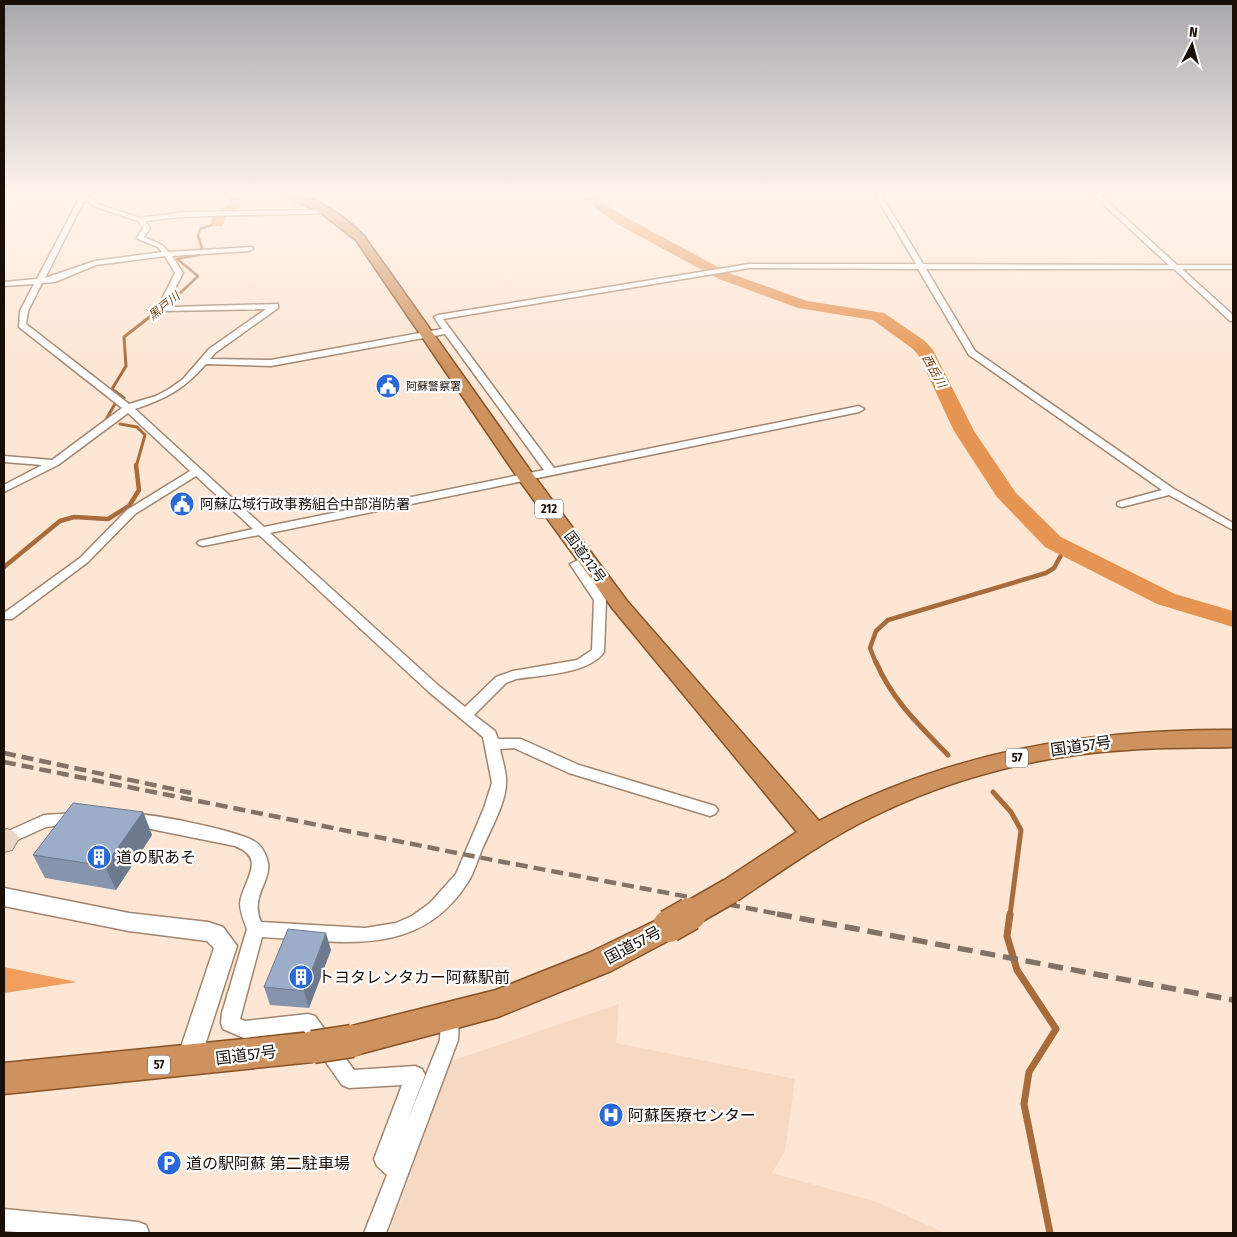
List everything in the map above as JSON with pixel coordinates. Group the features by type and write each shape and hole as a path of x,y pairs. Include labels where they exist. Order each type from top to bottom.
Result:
{"highway":[{"name":"国道212号","path":"369,251 526,477 620,605 815,835"},
{"name":"国道57号","path":"4,1080 188,1062 313,1047 352,1040 498,1003 600,962 730,891 815,835 868,808 923,785 979,767 1042,752 1149,738 1233,739"}],"street":[{"path":"55,251 24,311 22,325 128,408 434,689 467,714 490,736 493,745 499,783 492,808 462,878 436,908 418,921 398,930 366,935 256,930"},
{"path":"4,488 54,463 112,422 128,408 159,398 172,391 186,381 203,361 226,340 246,328 275,306 169,309 163,304 168,298 179,272 164,251"},
{"path":"4,284 39,281 64,276 95,264 198,251"},
{"path":"912,251 972,354 1170,491 1233,527"},
{"path":"1158,251 1233,319"},
{"path":"551,472 447,332 438,317 749,266 1233,267"},
{"path":"203,361 271,363 447,332"},
{"path":"203,543 859,409"},
{"path":"4,459 54,463"},
{"path":"8,616 84,560 131,512 197,471"},
{"path":"1122,504 1170,491"},
{"path":"467,714 501,680 513,675 581,664 598,652 600,600 576,564 586,560"},
{"path":"493,745 516,743 574,769 710,810"},
{"path":"6,840 44,821 92,817"},
{"path":"120,817 183,827 237,841 254,849 259,857 260,866 249,898 247,912 256,930 231,1013 230,1024 244,1030 308,1022 349,1079 415,1075 384,1159 399,1172"},
{"path":"4,897 129,922 184,928 215,934 226,946 202,1014 188,1062"},
{"path":"375,1233 449,1040 450,1016"},
{"path":"4,1220 138,1233"}],"shaded area":[{"path":"4,967 77,982 4,993"},
{"name":"阿蘇医療センター","path":"619,1004 616,1043 795,1079 785,1151 772,1173 877,1202 945,1233 389,1233 451,1061"}],"building":[{"path":"73,803 143,812 105,866 33,855"},
{"path":"288,929 326,933 304,991 264,987"}],"waterway":[{"name":"黒戸川","path":"154,313 177,296 198,276 177,259 198,255 200,251"},
{"name":"西岳川","path":"677,251 724,276 804,305 878,316 919,345 927,354 964,431 1008,497 1053,542 1166,599 1233,619"},
{"name":"黒戸川","path":"124,398 112,389 126,366 124,337 156,312"},
{"name":"黒戸川","path":"104,423 116,402"},
{"name":"黒戸川","path":"120,424 137,427 145,435 136,466"},
{"name":"黒戸川","path":"4,567 60,521 74,517 108,519 129,506 139,490 136,466"},
{"path":"876,663 870,648 876,631 888,620 1046,573 1054,568 1065,548"},
{"path":"876,662 898,700 948,755"},
{"path":"993,792 1011,812 1021,830 1010,915"},
{"path":"1010,914 1007,936 1017,970 1056,1029 1029,1072 1024,1104 1050,1233"}],"railway":[{"path":"4,753 191,793"},
{"path":"4,762 472,856 784,915"},
{"path":"777,914 1233,1000"}],"place":[{"name":"阿蘇警察署","path":"388,386"},
{"name":"阿蘇広域行政事務組合中部消防署","path":"182,504"},
{"name":"道の駅あそ","path":"99,857"},
{"name":"トヨタレンタカー阿蘇駅前","path":"301,977"},
{"name":"阿蘇医療センター","path":"611,1115"},
{"name":"道の駅阿蘇 第二駐車場","path":"169,1163"}]}
